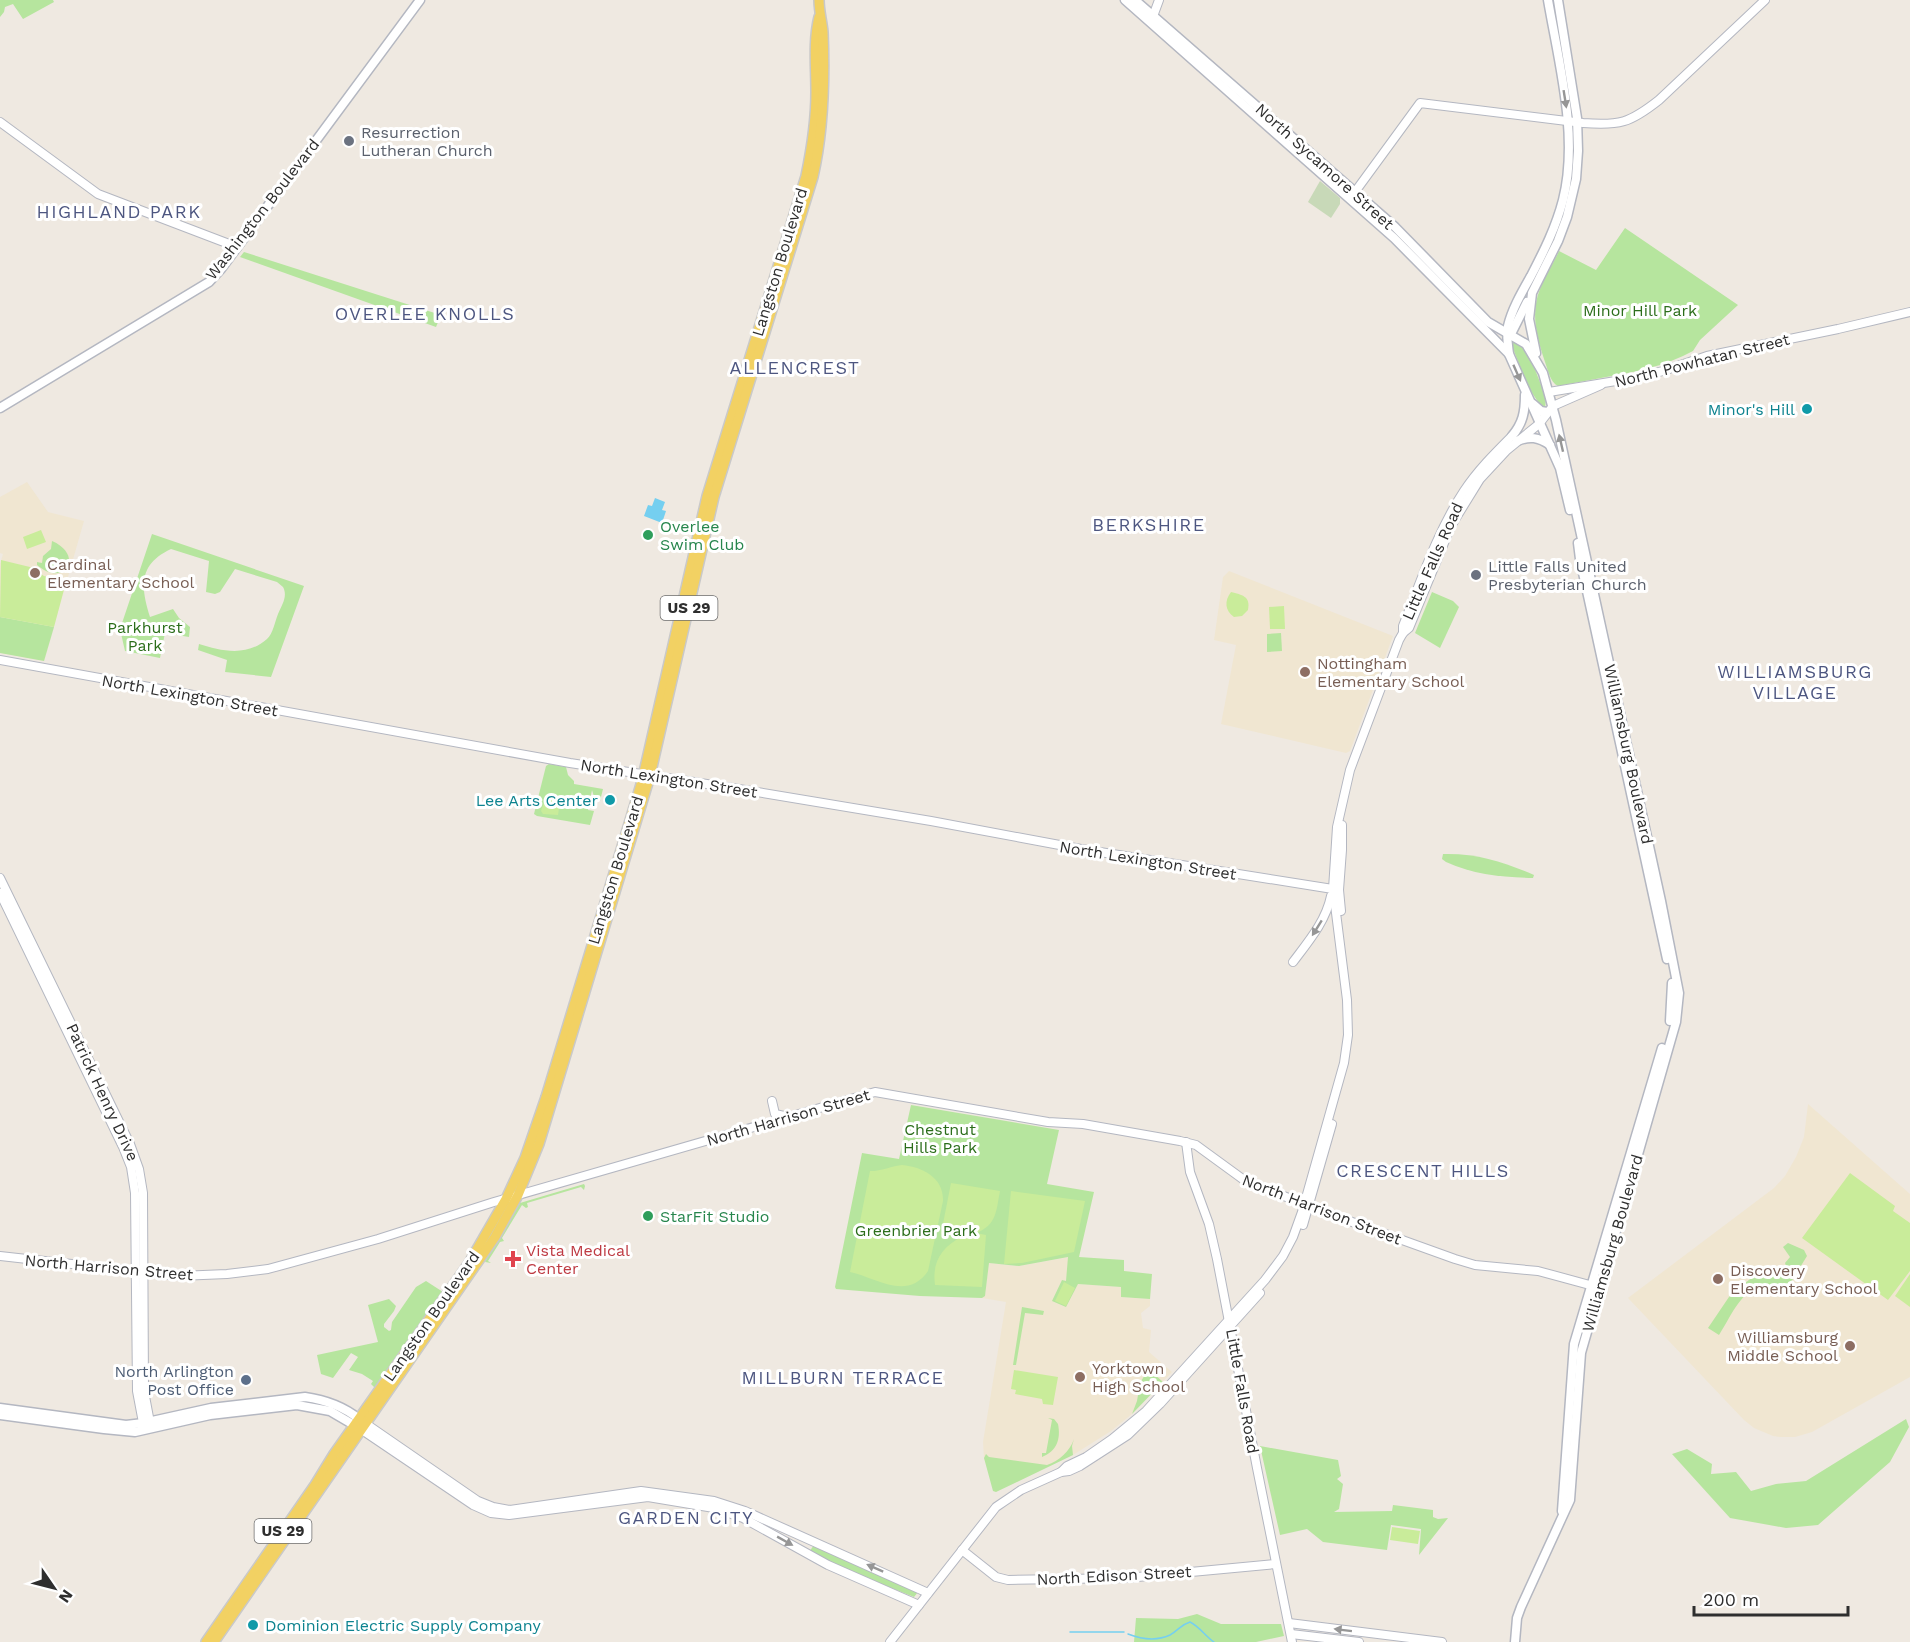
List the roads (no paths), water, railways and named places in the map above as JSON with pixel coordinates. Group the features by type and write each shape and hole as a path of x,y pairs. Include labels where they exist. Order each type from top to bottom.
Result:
{"main road":[{"name":"Washington Boulevard","path":"0,408 209,282 237,248 420,0"},
{"name":"Langston Boulevard","path":"206,1642 495,1237 532,1164 544,1131 647,775 711,507 816,162 823,105 822,29 819,0"},
{"name":"North Sycamore Street","path":"1125,0 1152,19"},
{"name":"North Sycamore Street","path":"1135,0 1177,42 1352,195 1395,227 1484,323 1509,354"},
{"name":"Williamsburg Boulevard","path":"1515,1642 1517,1618 1521,1607 1570,1500 1581,1353 1595,1286 1670,1021 1673,988 1560,468 1509,354 1512,314 1558,219 1568,177 1568,121 1548,0"},
{"path":"1509,335 1555,247 1567,217 1576,179 1578,123 1558,0"},
{"path":"1531,295 1529,319 1539,366"},
{"path":"1484,323 1503,323 1512,314"},
{"name":"North Sycamore Street","path":"1484,323 1498,336 1509,335"},
{"name":"Williamsburg Boulevard","path":"1509,335 1526,344 1539,366 1549,392 1550,409 1626,737 1679,993 1676,1022 1595,1286"},
{"path":"1526,391 1525,412 1515,439 1531,437 1542,440 1550,446"},
{"path":"1530,402 1541,411 1550,409"},
{"name":"Langston Boulevard","path":"214,1642 469,1263 506,1199 525,1158 546,1097 647,775"},
{"path":"0,1415 125,1432 211,1408 305,1397 335,1404 361,1424"},
{"path":"0,1408 114,1424 147,1426"}],"street":[{"path":"1152,19 1159,0"},
{"path":"1352,195 1420,103 1578,123 1605,125 1626,122 1643,113 1659,100 1765,0"},
{"path":"0,122 67,174 98,194 237,248"},
{"path":"0,127 17,137"},
{"name":"North Powhatan Street","path":"1549,392 1650,375 1707,356 1910,312"},
{"name":"North Powhatan Street","path":"1550,409 1601,385"},
{"name":"Little Falls Road","path":"890,1642 996,1507 1015,1493 1094,1458 1141,1424 1230,1322 1283,1256 1307,1205 1351,1050 1353,1017 1336,890 1342,849 1341,828 1354,771 1354,760 1403,633 1409,628 1460,509 1480,479 1515,439 1539,424 1550,409"},
{"name":"North Lexington Street","path":"0,660 494,750 681,779 920,819 1090,851 1336,890"},
{"name":"Patrick Henry Drive","path":"0,878 136,1158 143,1192 140,1272"},
{"path":"1293,962 1324,917 1336,890"},
{"name":"Patrick Henry Drive","path":"0,893 131,1167 140,1272 147,1426"},
{"name":"North Harrison Street","path":"0,1256 179,1276 268,1269 378,1239 518,1195 875,1092 1046,1122 1091,1125 1186,1143 1207,1152 1244,1180 1475,1265 1538,1271 1595,1286"},
{"path":"772,1101 775,1113 780,1116 789,1116"},
{"name":"Little Falls Road","path":"1186,1143 1190,1172 1213,1241 1292,1638"},
{"path":"361,1424 484,1504 510,1509 640,1491 714,1501 745,1511 928,1593"},
{"path":"361,1424 473,1505 491,1513 509,1515 648,1497 714,1508 743,1518 828,1565 919,1605"},
{"name":"North Edison Street","path":"962,1550 996,1577 1008,1580 1126,1578 1276,1564"},
{"path":"1289,1623 1442,1642"},
{"path":"1292,1638 1359,1642"}],"water":[{"path":"655,498 665,502 662,510 666,511 662,523 644,516 648,505 652,506"}],"waterway":[{"path":"1128,1634 1144,1638 1160,1638 1170,1635 1190,1622 1214,1642"},
{"path":"1070,1632 1124,1632"}],"place":[{"name":"Resurrection Lutheran Church","path":"349,141"},
{"name":"Minor's Hill","path":"1807,409"},
{"name":"Overlee Swim Club","path":"648,535"},
{"name":"Cardinal Elementary School","path":"35,573"},
{"name":"Little Falls United Presbyterian Church","path":"1476,575"},
{"name":"Nottingham Elementary School","path":"1305,672"},
{"name":"Lee Arts Center","path":"610,800"},
{"name":"StarFit Studio","path":"648,1216"},
{"name":"Vista Medical Center","path":"513,1259"},
{"name":"Discovery Elementary School","path":"1718,1279"},
{"name":"Williamsburg Middle School","path":"1850,1346"},
{"name":"Yorktown High School","path":"1080,1377"},
{"name":"North Arlington Post Office","path":"246,1380"},
{"name":"Dominion Electric Supply Company","path":"253,1625"}],"district":[{"name":"HIGHLAND PARK","path":"119,212"},
{"name":"OVERLEE KNOLLS","path":"425,314"},
{"name":"ALLENCREST","path":"795,368"},
{"name":"BERKSHIRE","path":"1149,525"},
{"name":"WILLIAMSBURG VILLAGE","path":"1795,682"},
{"name":"CRESCENT HILLS","path":"1423,1171"},
{"name":"MILLBURN TERRACE","path":"843,1378"},
{"name":"GARDEN CITY","path":"686,1518"}],"park label":[{"name":"Minor Hill Park","path":"1640,310"},
{"name":"Parkhurst Park","path":"145,636"},
{"name":"Chestnut Hills Park","path":"940,1138"},
{"name":"Greenbrier Park","path":"916,1230"}]}
